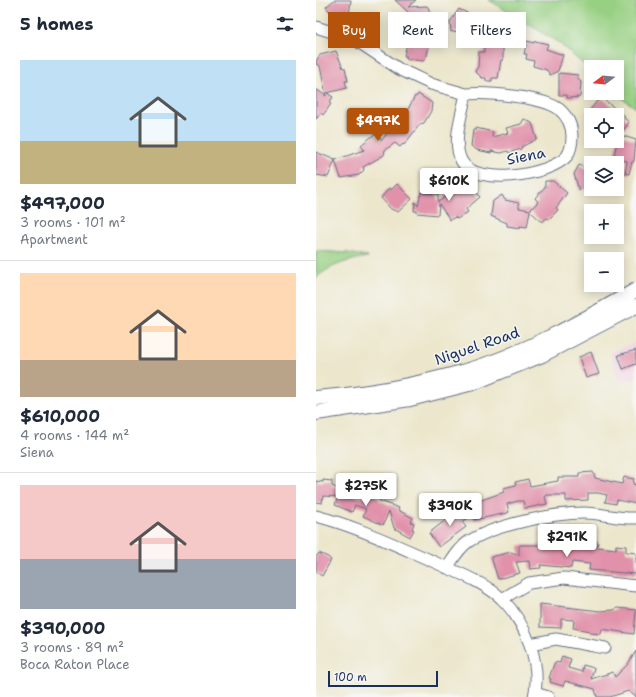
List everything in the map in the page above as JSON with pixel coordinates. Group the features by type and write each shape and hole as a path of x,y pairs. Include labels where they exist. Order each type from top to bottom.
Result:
{"main road":[{"name":"Niguel Road","path":"316,412 410,399 473,383 542,355 608,314 636,290"},
{"name":"Niguel Road","path":"316,398 413,384 466,371 608,314 636,306"}],"street":[{"name":"Siena","path":"316,27 354,39 399,68 431,84 466,94 514,96 539,101 558,109 567,119 572,130 572,143 568,155 554,166 530,173 499,176 481,174 468,168 461,162 458,153 457,140 466,94"},
{"path":"447,568 467,542 488,531 555,515 585,513 622,519 636,518"},
{"path":"316,516 332,520 380,539 447,568 484,586 502,599 519,619 530,644 535,671 534,695 548,697"},
{"path":"502,599 530,583 564,578 636,586"},
{"path":"530,644 556,639 605,648"}],"shaded area":[{"path":"636,342 636,379 619,381 610,353"}],"green space":[{"path":"489,0 636,0 636,108 624,99 624,60 584,60 584,65 559,43 526,23 526,12 509,12"},
{"path":"316,251 348,253 368,257 334,266 321,273 316,278"}],"building":[{"path":"334,0 351,0 349,12 330,12 326,7"},
{"path":"395,0 416,0 408,7 427,6 429,9 429,12 408,12"},
{"path":"459,9 465,12 457,12"},
{"path":"456,13 456,31 451,32 450,22"},
{"path":"527,41 548,44 546,49 563,55 558,71 550,75 547,70 533,66 534,61 526,59 527,54 524,54"},
{"path":"406,48 428,48 427,55 423,61 406,59 407,56 404,56"},
{"path":"484,48 503,48 503,60 501,60 498,78 492,78 492,81 486,81 486,78 482,78 475,71 478,67 479,52 484,52"},
{"path":"336,51 343,68 345,68 348,81 345,81 347,88 327,93 333,97 329,103 331,104 323,115 321,113 316,119 316,89 326,96 320,66 316,64 316,61 320,55"},
{"path":"559,73 578,75 578,79 581,82 580,97 567,98 567,95 559,95"},
{"path":"418,94 432,103 431,111 424,123 420,124 404,145 403,144 400,147 395,143 385,150 384,155 363,167 364,170 359,175 341,178 335,160 364,150 361,145 375,134 382,140 399,117 401,119 406,113 415,96 416,97"},
{"path":"604,100 615,108 592,108 597,101"},
{"path":"624,118 629,122 624,129"},
{"path":"524,119 532,123 537,139 521,147 521,149 509,153 508,151 501,153 491,151 491,153 477,150 471,146 473,130 476,130 476,128 493,132 492,137 508,133 506,128 521,124"},
{"path":"624,136 636,140 634,161 632,162 629,174 625,173 627,161 624,160 624,156 614,155 616,148 624,148"},
{"path":"316,152 335,160 328,177 316,175"},
{"path":"579,165 584,168 584,189 579,190 574,174"},
{"path":"545,181 553,181 567,193 556,208 558,210 549,219 547,218 542,222 530,211 527,227 520,226 520,228 507,226 507,223 491,216 493,201 502,195 505,200 519,203 519,208 530,210 538,202 535,198 545,187"},
{"path":"462,182 471,184 480,197 466,209 468,212 457,219 455,217 450,220 439,204 438,215 417,213 417,211 414,211 415,202 418,206 421,193 438,194 438,202 460,187"},
{"path":"397,184 412,199 398,212 391,209 381,198 389,188 391,190"},
{"path":"636,350 636,364 623,369 618,355"},
{"path":"591,352 599,374 586,378 579,357"},
{"path":"593,472 595,478 622,484 624,477 634,479 633,484 636,485 636,504 617,500 616,504 605,502 607,495 598,493 588,493 588,500 566,501 566,495 547,495 545,497 547,504 525,508 523,501 518,501 507,504 509,512 507,513 474,520 470,503 474,500 476,502 504,492 503,488 516,485 515,482 528,479 530,486 558,481 558,477 579,477 579,473"},
{"path":"323,480 332,481 332,486 341,490 344,489 345,492 362,498 363,494 369,496 374,493 380,501 399,508 398,510 413,518 411,522 414,523 412,529 414,530 410,537 394,528 389,511 383,525 363,516 366,509 355,505 352,512 335,505 338,497 323,496 322,503 316,502 316,481 323,482"},
{"path":"459,505 468,518 462,522 466,527 439,547 429,533 447,519 449,509 452,510"},
{"path":"583,539 598,542 597,547 616,549 616,545 626,546 626,552 636,553 636,574 589,570 590,564 572,562 571,568 540,565 541,568 530,569 529,561 516,562 520,573 498,579 491,557 511,552 519,555 519,546 521,545 564,545 564,540 583,542"},
{"path":"319,553 331,560 322,576 316,572 316,557"},
{"path":"540,604 600,611 614,610 617,608 636,610 634,634 602,629 601,634 590,633 590,631 573,628 574,620 561,619 561,628 540,627"},
{"path":"636,651 636,697 628,691 610,697 597,697 595,689 565,681 563,686 550,682 551,679 549,678 554,664 555,662 560,663 562,656 571,659 568,668 582,672 583,665 594,668 591,679 613,672 615,677 628,664"}]}
